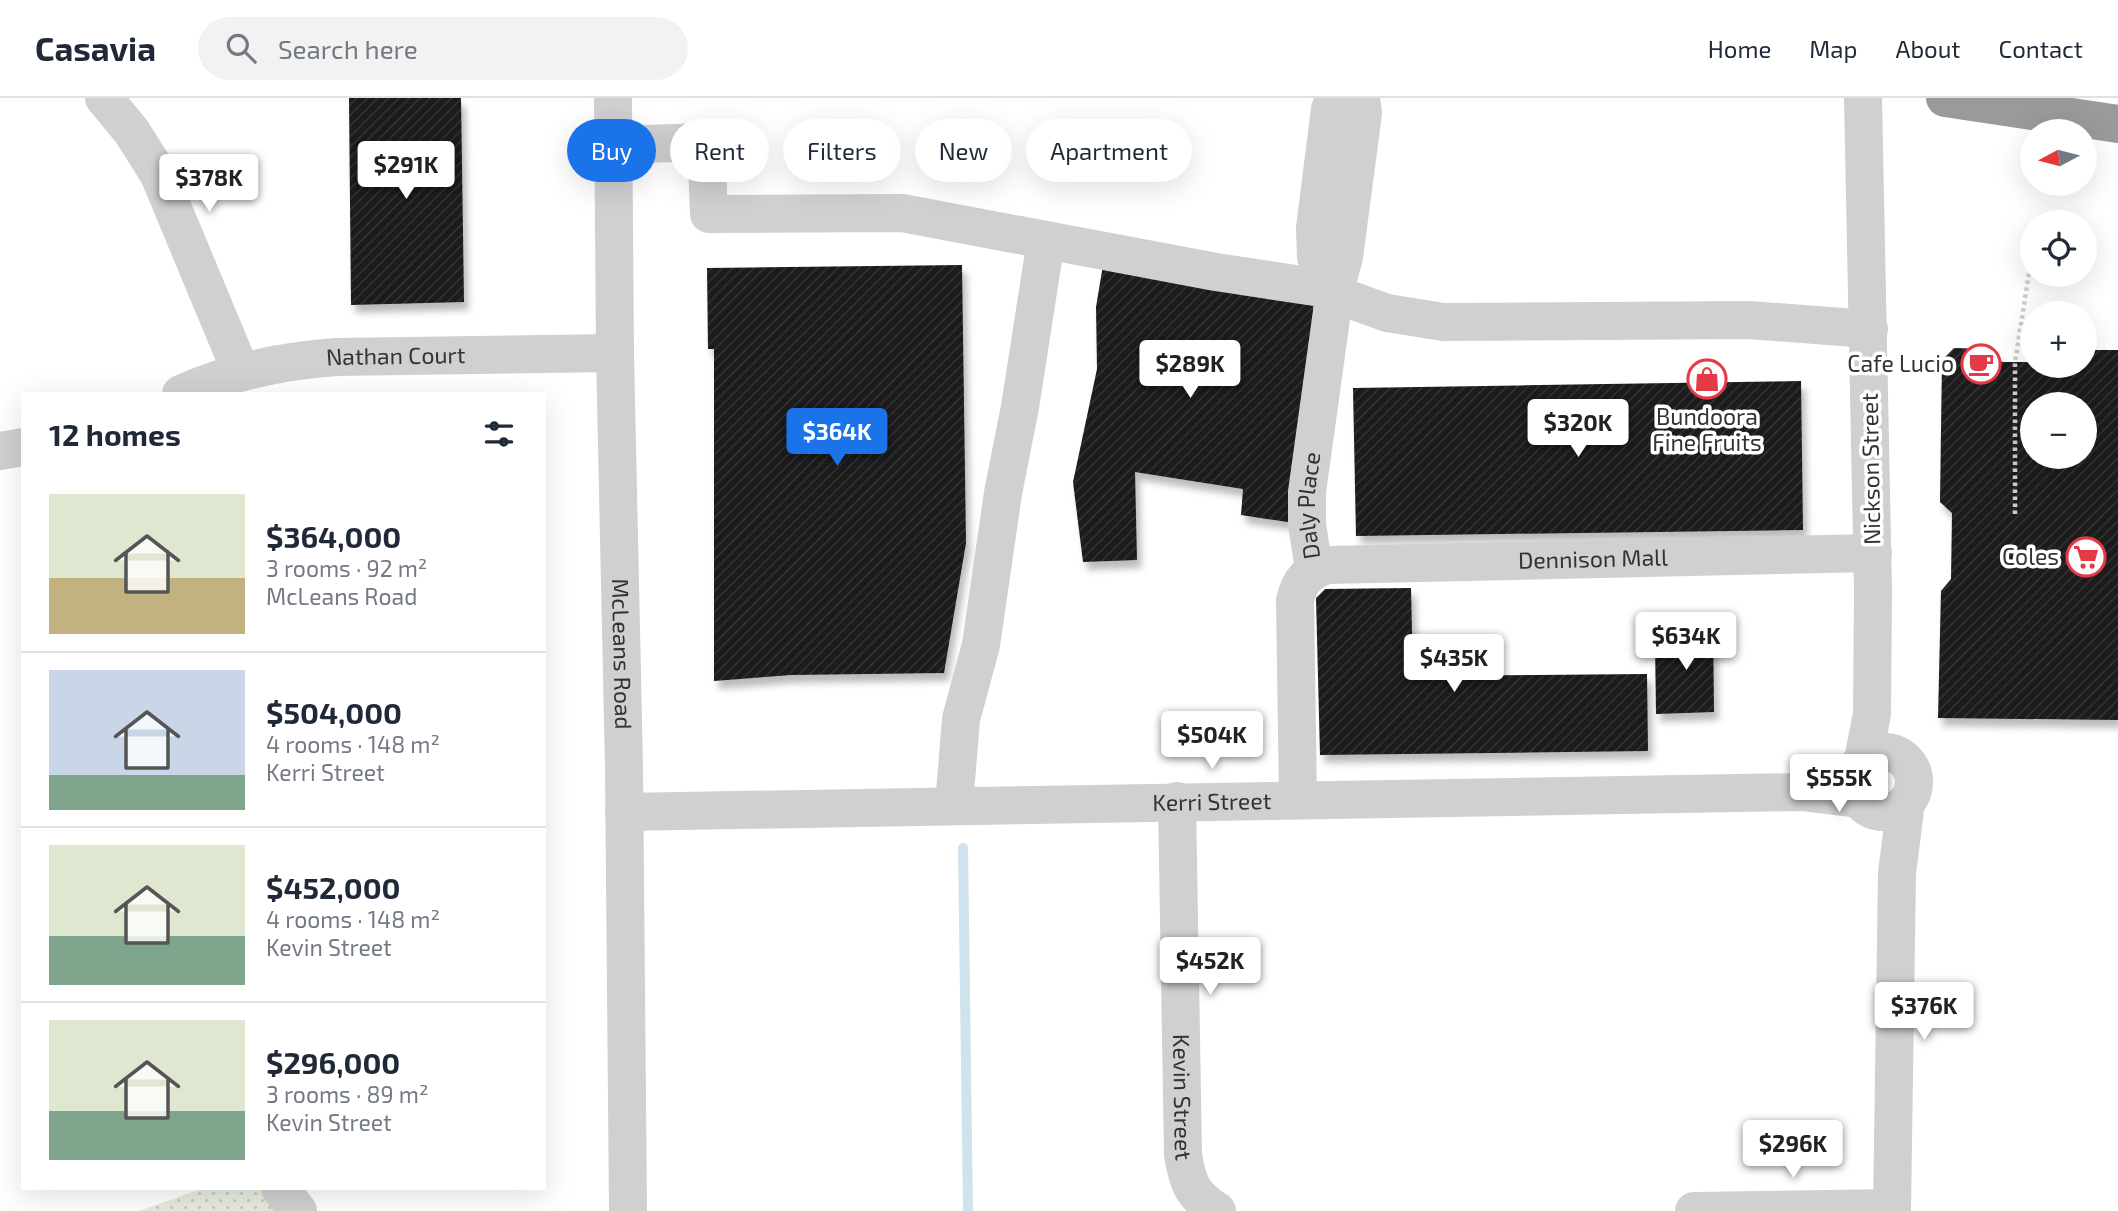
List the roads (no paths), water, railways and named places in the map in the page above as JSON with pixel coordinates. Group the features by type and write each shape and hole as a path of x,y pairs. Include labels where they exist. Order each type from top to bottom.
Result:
{"highway":[{"path":"1945,98 2118,124"}],"street":[{"path":"104,98 132,132 159,175 241,372"},
{"name":"McLeans Road","path":"613,98 613,119"},
{"path":"1335,98 1330,109 1315,228 1316,257 1322,274 1343,297 1387,313 1443,322 1749,320 1869,329"},
{"name":"Daly Place","path":"1298,800 1296,600 1299,586 1305,576 1314,570 1307,524 1307,492 1335,290 1345,257 1363,113 1360,98"},
{"name":"Nickson Street","path":"1863,98 1875,784 1897,873 1892,1210"},
{"path":"656,144 706,142 709,214 902,213 1216,272 1335,290"},
{"name":"McLeans Road","path":"613,182 628,1211"},
{"path":"954,806 961,719 981,645 1003,493 1020,407 1046,240"},
{"name":"Nathan Court","path":"186,392 241,372 298,360 336,356 615,353"},
{"path":"0,451 21,447"},
{"name":"Dennison Mall","path":"1314,570 1327,565 1873,554"},
{"name":"Kerri Street","path":"624,812 1801,792 1875,784"},
{"name":"Kevin Street","path":"1177,801 1183,1155 1187,1175 1203,1207"},
{"path":"282,1190 298,1211"},
{"path":"1694,1211 1892,1210"}],"waterway":[{"path":"963,848 968,1211"}],"place":[{"name":"Cafe Lucio","path":"1981,364"},
{"name":"Bundoora Fine Fruits","path":"1707,379"},
{"name":"Coles","path":"2086,557"}]}
